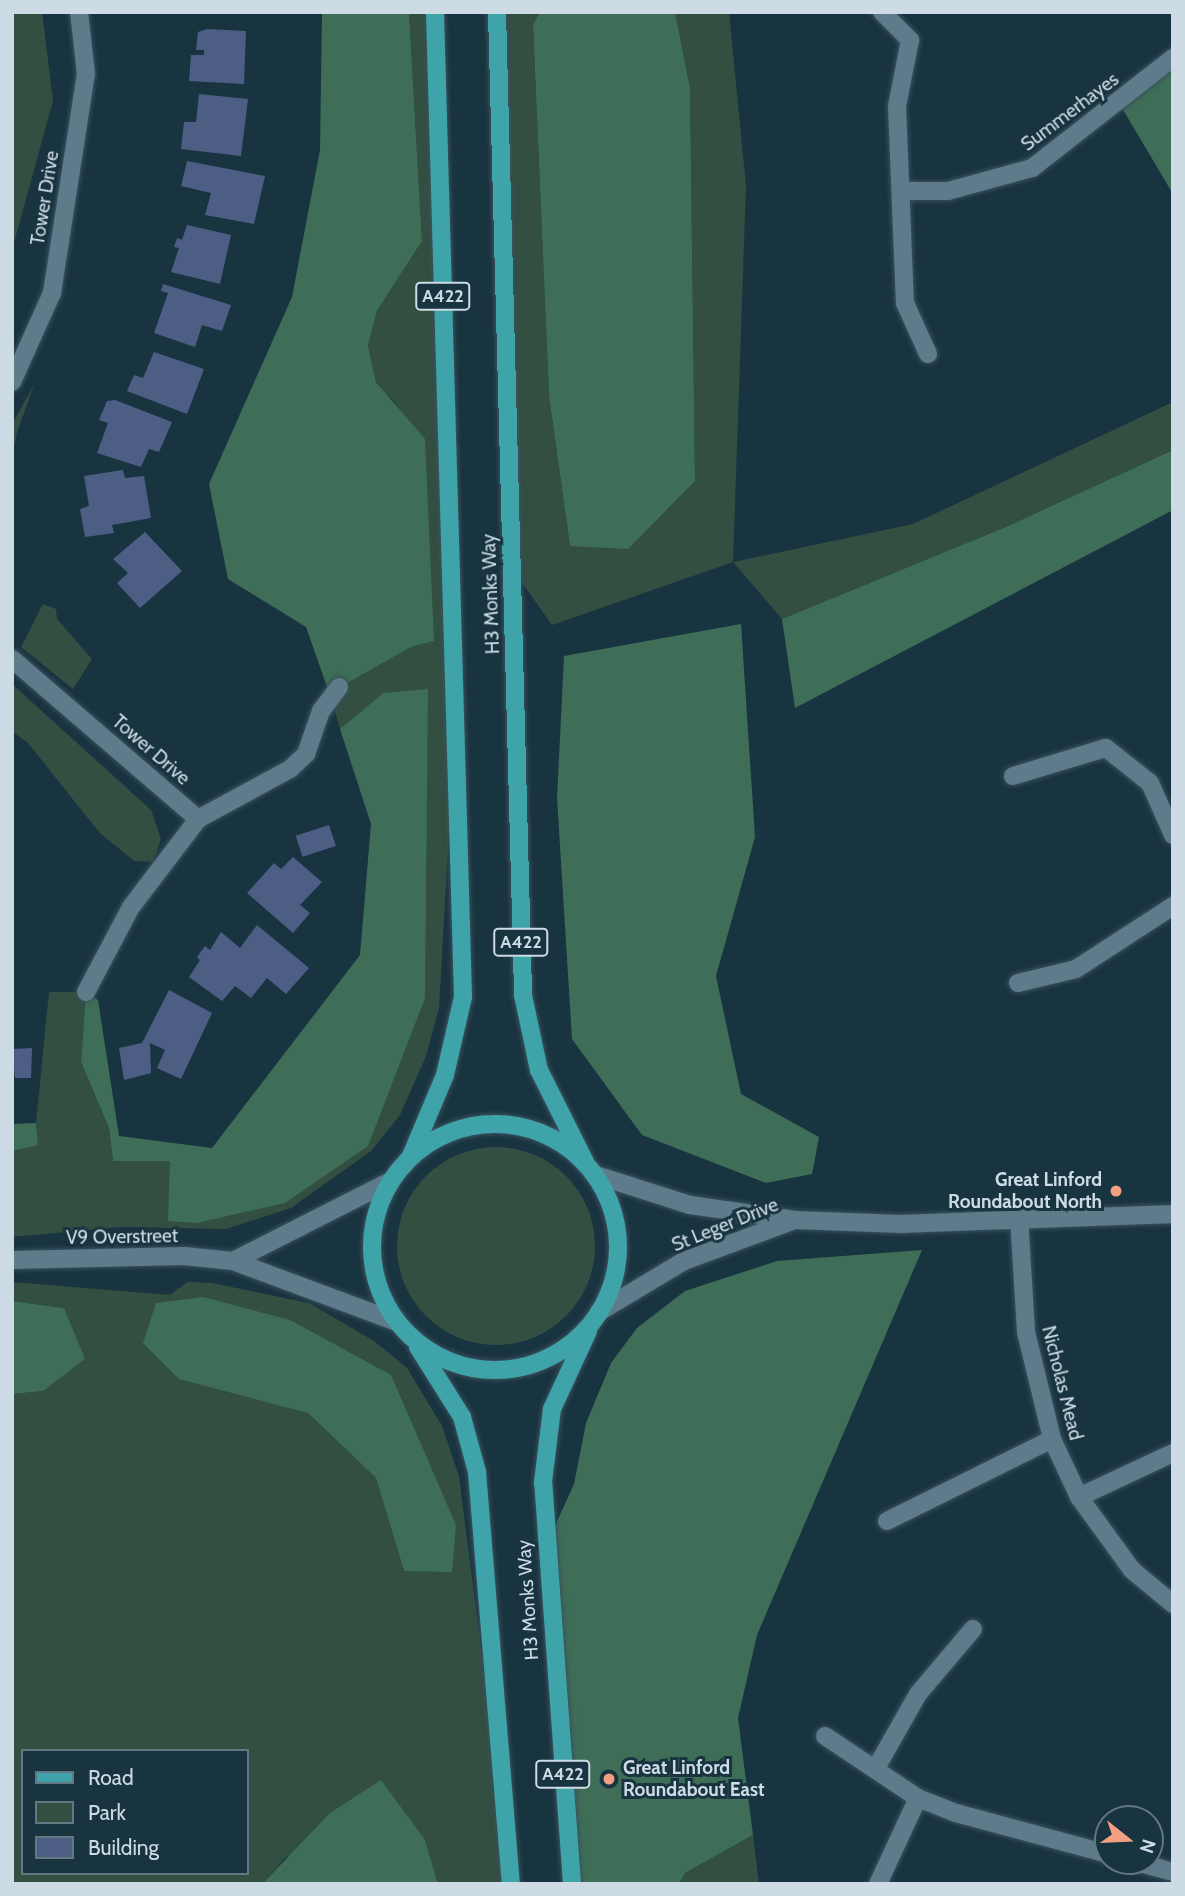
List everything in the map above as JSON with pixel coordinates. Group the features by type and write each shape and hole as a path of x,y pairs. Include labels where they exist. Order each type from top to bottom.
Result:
{"main road":[{"name":"H3 Monks Way","path":"411,1156 445,1076 463,997 435,12"},
{"name":"H3 Monks Way","path":"497,12 523,995 539,1070 590,1169"},
{"path":"499,1123 541,1133 590,1169 610,1201 617,1238 612,1286 596,1317 549,1358 494,1370 448,1360 415,1341 397,1322 379,1289 372,1253 372,1228 389,1182 411,1156 438,1137 467,1126 499,1123"},
{"name":"H3 Monks Way","path":"572,1884 553,1663 543,1482 552,1409 596,1317"},
{"name":"H3 Monks Way","path":"415,1341 462,1417 477,1472 511,1884"}],"street":[{"name":"Tower Drive","path":"12,382 52,293 86,74 79,12"},
{"path":"882,12 910,40 897,106 905,303 928,354"},
{"name":"Summerhayes","path":"901,191 948,191 1032,168 1173,58"},
{"name":"Tower Drive","path":"12,659 198,818"},
{"path":"86,992 131,907 198,818 298,762 306,754 321,711 340,687"},
{"path":"1013,776 1106,748 1150,783 1173,835"},
{"path":"1018,983 1076,969 1173,906"},
{"name":"St Leger Drive","path":"590,1169 690,1205 795,1220 901,1224 1019,1217 1173,1214"},
{"path":"233,1261 389,1182"},
{"name":"Nicholas Mead","path":"1019,1217 1026,1332 1052,1439 1079,1497 1132,1570 1173,1604"},
{"name":"St Leger Drive","path":"596,1317 684,1261 795,1220"},
{"name":"V9 Overstreet","path":"12,1260 184,1256 233,1261 397,1322"},
{"path":"887,1521 1052,1439"},
{"path":"1079,1497 1173,1453"},
{"path":"876,1768 918,1693 973,1629"},
{"path":"825,1736 918,1798 956,1813 1094,1850"},
{"path":"878,1884 918,1798"}],"green space":[{"path":"12,12 42,12 53,101 12,250"},
{"path":"322,12 409,12 422,241 377,311 368,346 376,382 425,439 434,641 411,647 340,687 331,698 306,627 228,579 209,484 292,297 320,150"},
{"path":"409,12 435,12 455,724 439,1008 426,1056 400,1115 371,1151 291,1208 226,1229 120,1227 12,1237 12,1151 38,1144 36,1123 49,992 86,992 81,1062 109,1128 113,1161 368,1146 383,693 340,729 331,698 339,687 411,647 434,641 398,406 376,382 368,346 377,311 422,241"},
{"path":"497,12 540,12 533,26 549,396 570,546 695,481 690,88 675,12 729,12 746,186 733,562 552,625 511,567"},
{"path":"540,12 675,12 690,88 695,481 628,549 570,546 549,396 533,25"},
{"path":"1173,58 1173,194 1119,103"},
{"path":"34,385 17,432 12,460 12,424"},
{"path":"1173,402 1173,450 1008,526 782,619 733,562 913,524"},
{"path":"1173,450 1173,510 795,708 782,619 1008,526"},
{"path":"43,604 56,609 57,619 92,659 73,689 21,647"},
{"path":"741,624 755,837 716,976 741,1094 819,1137 812,1174 766,1183 642,1135 572,1039 557,798 564,656"},
{"path":"12,684 151,810 161,839 153,862 134,861 99,832 28,743 12,731"},
{"path":"428,689 425,998 368,1146 285,1203 197,1223 168,1221 170,1161 113,1161 109,1128 81,1062 86,992 98,1000 119,1136 212,1148 360,955 371,824 340,729 383,693"},
{"path":"36,1123 38,1145 12,1151 12,1124"},
{"path":"496,1147 534,1154 566,1176 588,1208 595,1246 588,1284 566,1316 534,1338 496,1345 458,1338 426,1316 404,1284 397,1246 404,1208 426,1176 458,1154"},
{"path":"922,1250 757,1635 738,1718 753,1835 685,1873 679,1884 572,1884 545,1548 574,1484 586,1423 611,1363 637,1328 685,1291 777,1261"},
{"path":"12,1282 170,1295 187,1282 212,1283 309,1303 374,1341 407,1368 442,1426 459,1476 511,1884 438,1884 425,1840 286,1857 262,1884 12,1884 12,1394 43,1391 64,1308 12,1301","holes":["308,1413 456,1525 404,1571 376,1478"]},
{"path":"203,1297 290,1320 391,1375 456,1525 452,1572 404,1571 376,1478 308,1413 179,1379 143,1343 156,1303"},
{"path":"12,1301 64,1308 85,1359 43,1391 12,1394"},
{"path":"381,1780 425,1840 438,1884 262,1884 330,1813"},
{"path":"753,1835 759,1884 679,1884 685,1873"}],"building":[{"path":"207,29 246,31 244,84 189,81 191,55 204,55 204,50 196,50 198,32"},
{"path":"199,94 248,99 241,156 181,149 184,122 196,122"},
{"path":"187,161 265,176 254,224 205,215 211,193 181,186"},
{"path":"187,225 231,235 220,284 171,272 179,248 174,247 177,238 182,240"},
{"path":"163,284 231,305 222,331 202,325 195,347 154,333 168,293 161,291"},
{"path":"154,352 204,369 187,414 127,391 134,375 143,378"},
{"path":"115,400 172,422 159,452 149,449 141,467 97,453 108,423 99,420 107,401"},
{"path":"123,470 125,478 144,476 151,518 112,525 114,533 85,537 80,509 89,506 84,476"},
{"path":"145,532 182,571 140,608 117,583 128,573 113,559"},
{"path":"329,825 336,846 303,857 296,836"},
{"path":"293,857 322,882 300,905 310,913 293,933 247,893 274,863 281,869"},
{"path":"257,925 309,968 286,994 267,978 251,998 235,986 222,1001 189,977 200,960 197,957 205,946 210,950 221,932 240,948"},
{"path":"169,990 212,1013 181,1079 157,1068 165,1050 150,1043 151,1073 124,1080 119,1048 142,1043"},
{"path":"32,1048 31,1078 15,1078 12,1049"}],"place":[{"name":"Great Linford Roundabout North","path":"1116,1191"},
{"name":"Great Linford Roundabout East","path":"609,1779"}]}
